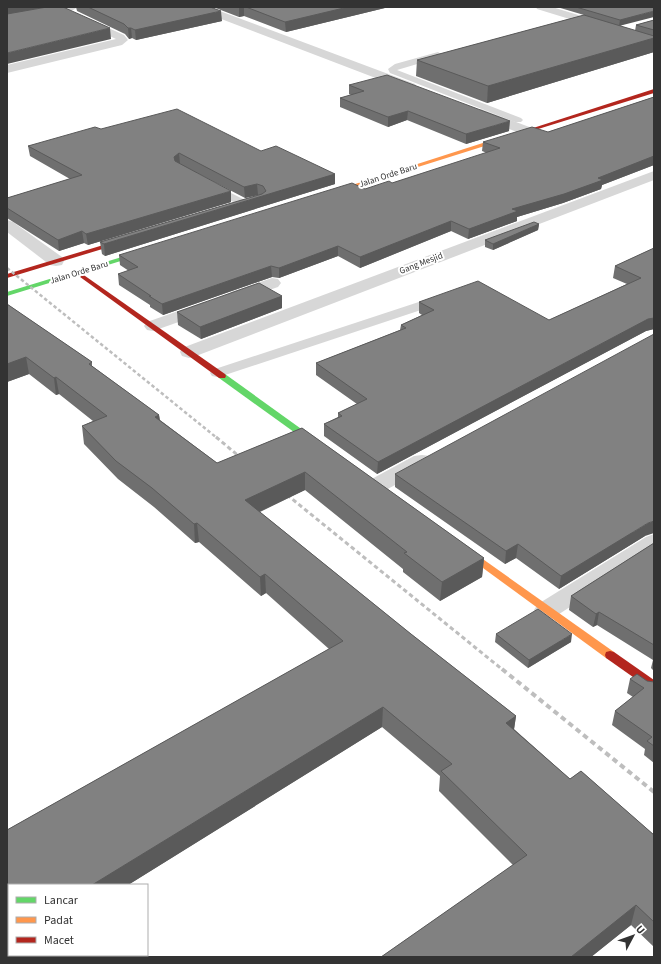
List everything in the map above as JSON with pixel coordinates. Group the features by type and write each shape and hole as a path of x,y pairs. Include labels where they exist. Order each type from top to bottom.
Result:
{"main road":[{"name":"Jalan Orde Baru","path":"322,196 654,91"},
{"path":"492,128 517,120"},
{"path":"230,209 249,203"},
{"name":"Jalan Orde Baru","path":"7,276 139,236"},
{"name":"Jalan Orde Baru","path":"7,294 154,249"},
{"path":"78,273 331,454"},
{"path":"452,541 654,686"}],"street":[{"path":"199,7 517,120 527,131"},
{"path":"541,7 654,42"},
{"path":"7,20 67,8 120,37 122,40 118,43 7,69"},
{"path":"619,31 640,25"},
{"path":"7,57 22,65"},
{"name":"Gang Mesjid","path":"189,352 654,174"},
{"path":"7,225 56,261"},
{"path":"153,326 272,283"},
{"path":"376,486 438,452"},
{"path":"547,610 654,542"}],"lane":[{"path":"564,24 581,26 654,49"},
{"path":"443,54 392,69 393,71 517,120"},
{"path":"206,182 249,203"},
{"path":"217,372 452,295"}],"building":[{"path":"47,7 63,7 110,28 7,53 7,14"},
{"path":"88,7 210,7 221,11 135,30 128,28 124,24"},
{"path":"246,7 348,7 285,22"},
{"path":"576,7 654,7 654,11 620,20"},
{"path":"584,15 654,36 654,38 488,86 417,60"},
{"path":"654,20 654,30 636,25"},
{"path":"387,75 510,121 466,134 408,111 388,117 340,98 364,91 349,85"},
{"path":"654,97 654,156 598,178 603,180 564,194 512,209 518,211 469,229 451,221 360,257 338,246 279,268 271,266 162,304 118,274 138,267 119,255 352,183 365,189 389,181 392,183 500,148 483,142 532,127 548,132"},
{"path":"177,109 261,151 276,146 335,174 104,244 100,242 262,194 266,191 263,186 257,184 244,187 179,153 174,157 175,161 231,191 86,234 82,231 58,240 7,208 7,198 82,175 28,146 95,127 101,129"},
{"path":"534,222 539,224 493,244 485,240"},
{"path":"654,248 654,318 648,319 378,462 324,424 342,416 338,413 367,399 316,363 406,328 401,325 434,310 419,302 478,281 549,320 641,278 615,266"},
{"path":"259,283 282,296 200,327 177,312"},
{"path":"7,304 92,362 89,364 159,415 155,417 217,463 302,428 484,558 442,582 404,553 407,552 305,472 245,500 411,634 516,716 506,723 570,779 581,771 654,835 654,922 636,905 571,957 381,957 527,855 441,771 452,764 383,707 94,884 8,884 7,937 7,830 343,641 265,574 260,577 197,523 194,524 152,488 116,461 82,426 107,416 56,377 54,378 26,357 7,364"},
{"path":"654,334 654,521 648,523 561,576 518,544 506,551 395,474"},
{"path":"654,543 654,645 599,612 596,614 571,596"},
{"path":"538,609 572,634 529,660 496,634"},
{"path":"637,674 647,681 654,682 654,746 647,741 652,737 615,711 644,688 630,679"}],"railway":[{"path":"7,268 217,438"},
{"path":"216,437 247,463"},
{"path":"281,490 503,670"},
{"path":"502,669 654,792"}],"traffic: fast":[{"path":"7,294 148,251"},
{"path":"222,376 322,448"}],"traffic: slow":[{"path":"327,194 533,129"},
{"path":"460,547 610,655"}],"traffic: jam":[{"path":"533,129 654,91"},
{"path":"7,276 130,239"},
{"path":"78,273 222,376"},
{"path":"610,655 654,686"}]}
